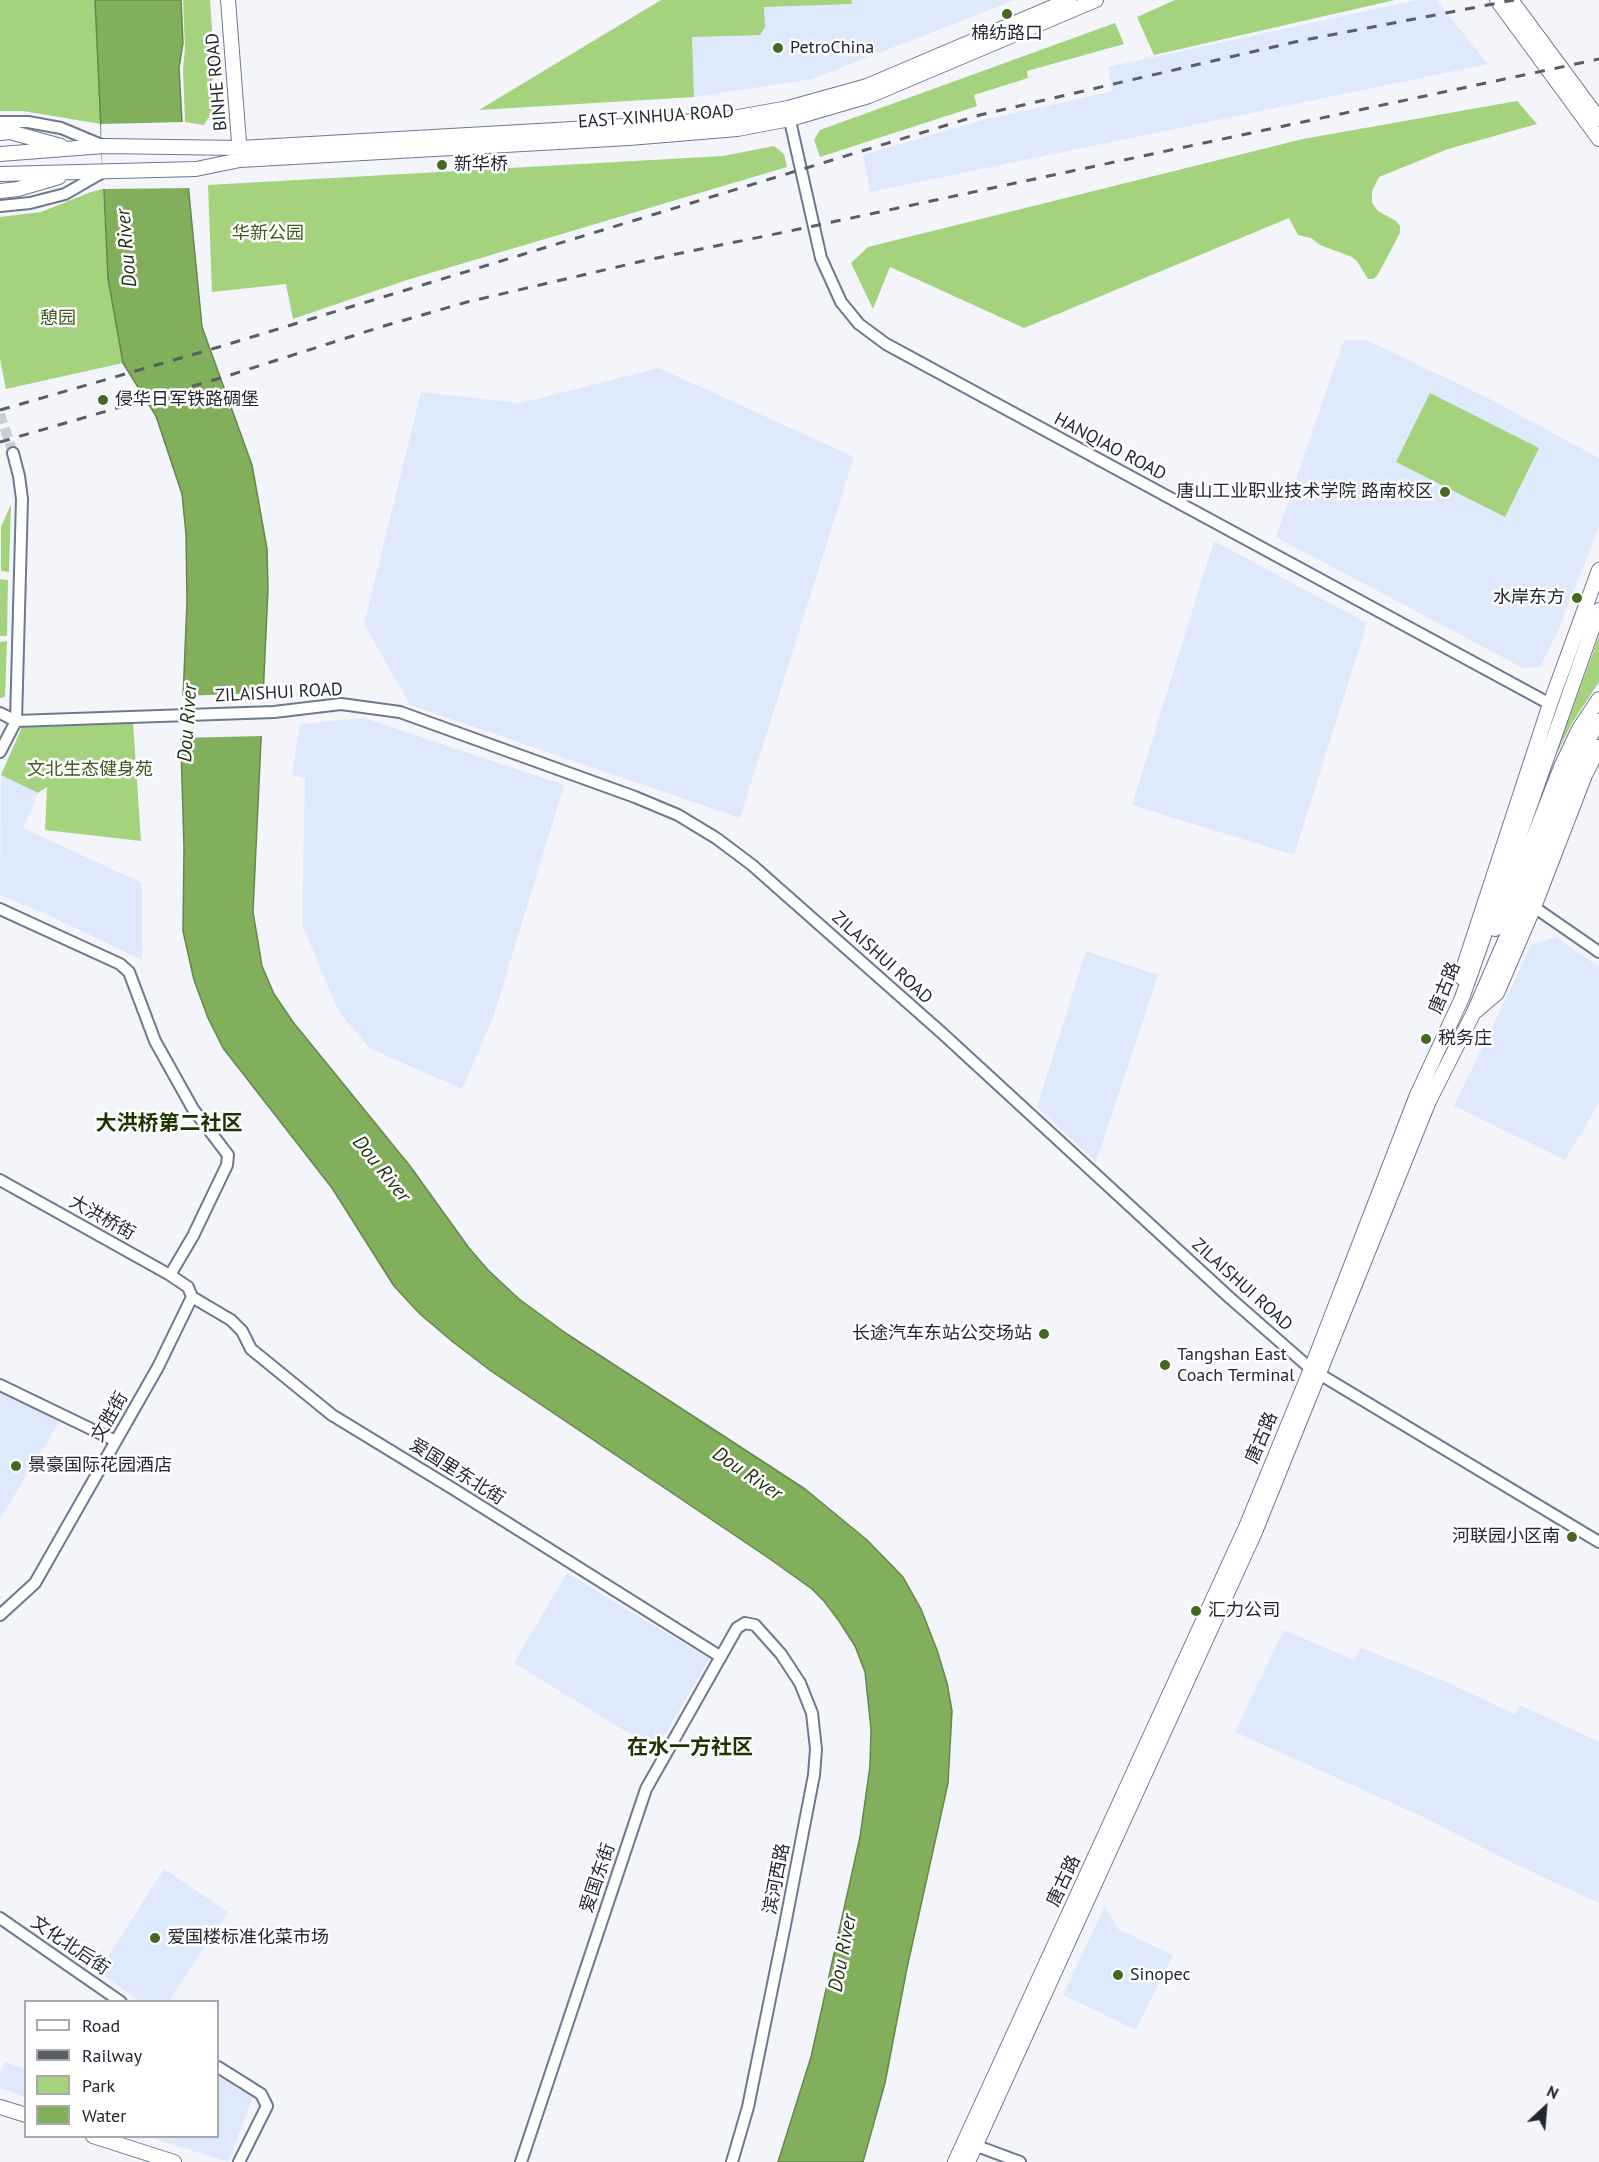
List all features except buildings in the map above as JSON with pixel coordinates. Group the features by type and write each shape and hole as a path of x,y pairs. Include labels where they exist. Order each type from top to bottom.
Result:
{"main road":[{"name":"BINHE ROAD","path":"228,0 240,154"},
{"name":"EAST XINHUA ROAD","path":"789,114 867,86 1069,0"},
{"name":"EAST XINHUA ROAD","path":"104,146 194,146 240,154 789,114 869,96 1096,0"},
{"path":"1497,0 1599,139"},
{"path":"1511,0 1599,120"},
{"path":"3,129 71,148"},
{"path":"7,154 104,146"},
{"name":"EAST XINHUA ROAD","path":"106,171 196,169 240,154"},
{"path":"6,174 106,171"},
{"path":"0,190 18,189 76,172"},
{"path":"1462,998 1462,972 1550,704 1599,570"},
{"name":"唐古路","path":"1316,1371 1429,1101 1474,1012 1599,610"},
{"path":"1514,888 1561,767 1579,729 1599,699"},
{"name":"唐古路","path":"955,2162 970,2144 1250,1542 1316,1371 1417,1095 1514,888 1581,753 1599,722"},
{"path":"1474,1012 1497,993 1534,907 1585,775 1599,747"},
{"path":"0,2107 24,2114"},
{"path":"99,2138 174,2162"},
{"name":"唐古路","path":"968,2162 970,2144"}],"street":[{"name":"HANQIAO ROAD","path":"789,114 821,258 841,302 859,324 886,344 1550,704"},
{"path":"3,129 28,122 61,128 104,146"},
{"path":"0,207 30,203 65,194 106,171"},
{"path":"0,752 16,721 22,499 13,453"},
{"name":"ZILAISHUI ROAD","path":"16,721 273,712 341,704 400,712 635,797 678,815 716,838 752,865 942,1033 1230,1298 1316,1371 1599,1542"},
{"path":"0,713 16,721"},
{"path":"1534,907 1599,952"},
{"path":"0,909 120,964 129,972 154,1041 193,1108 228,1155 227,1165 193,1236 170,1275"},
{"name":"大洪桥街","path":"0,1180 170,1275 190,1292"},
{"name":"文胜街","path":"0,1615 35,1583 158,1367 190,1292"},
{"name":"爱国里东北街","path":"190,1292 231,1320 242,1331 252,1349 332,1415 456,1490 721,1657"},
{"path":"0,1385 116,1441"},
{"name":"爱国东街","path":"521,2162 646,1789 737,1628 745,1623"},
{"name":"滨河西路","path":"732,2162 748,2107 780,1952 814,1775 816,1749 812,1713 800,1683 781,1654 755,1625 745,1623"},
{"name":"文化北后街","path":"0,1918 121,2000"},
{"path":"219,2068 240,2083 261,2094 267,2106 238,2162"},
{"path":"970,2144 1020,2162"}],"shaded area":[{"name":"PetroChina","path":"851,0 1015,0 812,79 694,97 692,37 760,34 765,27 764,7 851,4"},
{"path":"1417,0 1436,0 1488,64 870,192 863,155 979,121 1113,91 1108,67"},
{"name":"唐山工业职业技术学院 路南校区","path":"1344,340 1366,340 1490,399 1599,458 1599,527 1558,631 1540,667 1523,668 1276,537"},
{"path":"659,368 854,457 740,818 410,705 364,624 421,392 521,403"},
{"path":"1214,541 1367,623 1294,855 1132,805"},
{"path":"364,718 564,785 493,1018 462,1089 369,1048 338,1010 302,924 305,778 292,775 300,724"},
{"path":"1,775 38,793 23,828 142,883 142,960 44,913 0,895"},
{"path":"1556,937 1599,967 1599,1103 1565,1160 1454,1106 1532,944"},
{"path":"1086,951 1158,975 1096,1162 1037,1107"},
{"name":"景豪国际花园酒店","path":"0,1383 64,1414 0,1519"},
{"path":"567,1573 709,1659 656,1750 514,1663"},
{"path":"1284,1630 1354,1660 1361,1648 1444,1681 1515,1714 1520,1705 1599,1742 1599,1903 1513,1863 1421,1816 1235,1732"},
{"name":"爱国楼标准化菜市场","path":"164,1869 228,1912 170,2000 139,2000 98,1972"},
{"name":"Sinopec","path":"1105,1906 1118,1929 1173,1955 1136,2030 1063,1995"},
{"path":"5,2062 24,2069 24,2097 0,2088 0,2075"},
{"path":"219,2076 253,2097 228,2162 152,2138 219,2138"}],"green space":[{"path":"0,0 95,0 101,124 23,111 0,111"},
{"path":"183,0 210,0 215,74 211,83 213,110 204,125 185,122"},
{"path":"661,0 851,0 852,4 764,7 765,27 760,35 692,37 694,97 479,110"},
{"path":"1175,0 1395,0 1154,55 1137,17"},
{"path":"1115,23 1124,44 1027,71 1028,78 974,95 977,106 820,157 814,140 820,130"},
{"path":"1517,101 1537,124 1448,149 1379,177 1372,191 1372,203 1378,211 1396,221 1400,226 1400,233 1377,276 1373,279 1368,279 1352,257 1320,245 1311,238 1298,235 1289,218 1024,328 890,267 873,309 851,263 868,247 1303,139"},
{"name":"华新公园","path":"774,146 784,154 787,167 407,280 293,319 286,284 212,292 208,185 723,156"},
{"name":"憩园","path":"103,189 108,278 123,363 6,389 0,359 0,217 41,212"},
{"path":"1430,393 1539,448 1505,517 1396,462"},
{"path":"11,504 9,572 1,571 1,527"},
{"path":"0,579 8,580 7,636 0,636"},
{"path":"1599,636 1599,682 1572,723 1555,757"},
{"path":"7,641 5,697 0,698 0,642"},
{"name":"文北生态健身苑","path":"133,722 141,841 45,830 47,787 38,793 1,775 22,727"}],"water":[{"name":"Dou River","path":"95,0 181,0 183,43 179,68 182,122 202,327 252,465 267,549 268,589 253,912 262,966 274,994 293,1022 410,1166 469,1248 488,1270 519,1299 567,1334 805,1489 867,1540 903,1577 921,1609 937,1650 947,1683 952,1711 948,1783 907,1968 885,2083 863,2162 778,2162 811,2057 860,1837 870,1766 871,1729 865,1672 855,1646 824,1601 812,1589 491,1371 420,1314 394,1286 332,1188 223,1048 208,1018 194,980 183,931 184,847 181,747 187,602 186,534 182,494 156,416 123,363 108,278"}],"pier":[{"path":"185,122 192,188 103,189 101,124"},
{"path":"265,693 263,736 178,738 180,696"}],"tunnel":[{"path":"0,414 13,453"}],"railway":[{"path":"0,410 219,347 980,115 1299,41 1514,0"},
{"path":"0,442 224,377 467,302 647,260 1599,59"}],"place":[{"name":"棉纺路口","path":"1007,14"},
{"name":"PetroChina","path":"778,48"},
{"name":"新华桥","path":"442,165"},
{"name":"侵华日军铁路碉堡","path":"103,400"},
{"name":"唐山工业职业技术学院 路南校区","path":"1445,492"},
{"name":"水岸东方","path":"1577,598"},
{"name":"税务庄","path":"1426,1039"},
{"name":"长途汽车东站公交场站","path":"1044,1334"},
{"name":"Tangshan East Coach Terminal","path":"1165,1365"},
{"name":"景豪国际花园酒店","path":"16,1466"},
{"name":"河联园小区南","path":"1572,1537"},
{"name":"汇力公司","path":"1196,1611"},
{"name":"爱国楼标准化菜市场","path":"155,1938"},
{"name":"Sinopec","path":"1118,1975"}],"district":[{"name":"大洪桥第二社区","path":"169,1124"},
{"name":"在水一方社区","path":"690,1748"}]}
